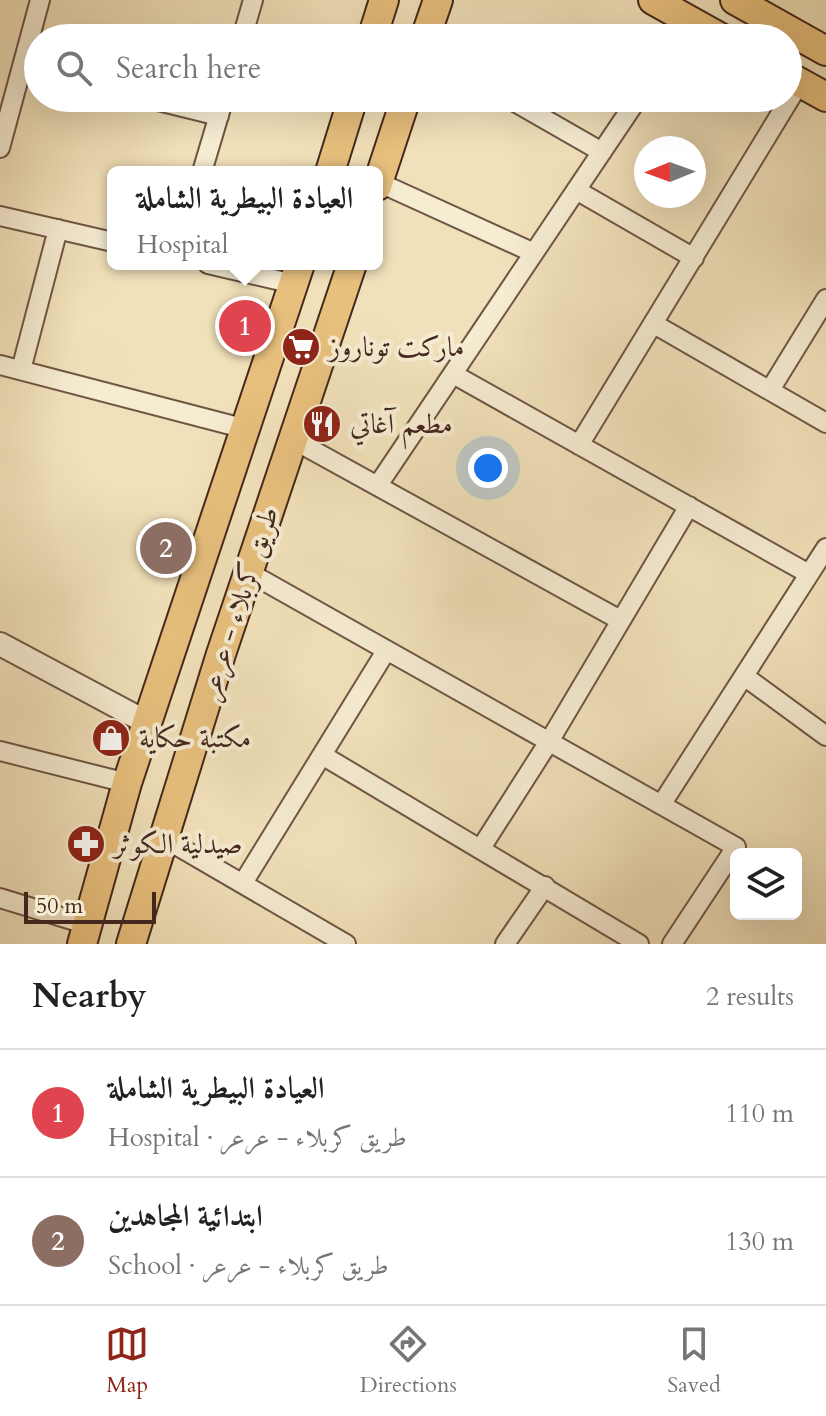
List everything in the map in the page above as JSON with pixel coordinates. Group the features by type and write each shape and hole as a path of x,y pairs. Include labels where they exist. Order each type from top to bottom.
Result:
{"main road":[{"path":"376,24 384,0"},
{"path":"430,24 438,0"},
{"path":"653,0 679,24"},
{"path":"735,0 778,24"},
{"path":"802,38 826,51"},
{"path":"802,84 826,97"},
{"path":"332,166 349,112"},
{"path":"383,169 401,112"},
{"name":"طريق كربلاء - عرعر","path":"131,944 162,837 248,572 350,270"},
{"name":"طريق كربلاء - عرعر","path":"85,934 146,722 297,274"}],"street":[{"path":"37,24 40,0"},
{"path":"246,24 253,0"},
{"path":"0,148 24,85"},
{"path":"204,166 220,112"},
{"path":"532,112 602,152"},
{"path":"378,485 629,112"},
{"path":"579,445 694,258 776,112"},
{"path":"383,186 534,253"},
{"path":"576,190 694,258"},
{"path":"0,216 107,241"},
{"path":"21,370 58,229"},
{"path":"261,270 297,274"},
{"path":"770,390 826,299"},
{"path":"654,324 826,423"},
{"path":"0,365 246,429"},
{"path":"453,374 809,574"},
{"path":"294,440 620,620"},
{"path":"481,848 550,740 689,506"},
{"path":"661,805 826,548"},
{"path":"248,572 736,847 672,944"},
{"path":"0,644 146,722"},
{"path":"243,883 386,651"},
{"path":"744,676 826,736"},
{"path":"0,751 127,783"},
{"path":"322,755 639,944"},
{"path":"162,837 346,944"},
{"path":"505,944 545,886"},
{"path":"0,898 85,934"}],"place":[{"name":"العيادة البيطرية الشاملة","path":"245,326"},
{"name":"ماركت توناروز","path":"301,347"},
{"name":"مطعم آغاتي","path":"322,424"},
{"name":"ابتدائية المجاهدين","path":"166,548"},
{"name":"مكتبة حكاية","path":"111,738"},
{"name":"صيدلية الكوثر","path":"86,844"}]}
